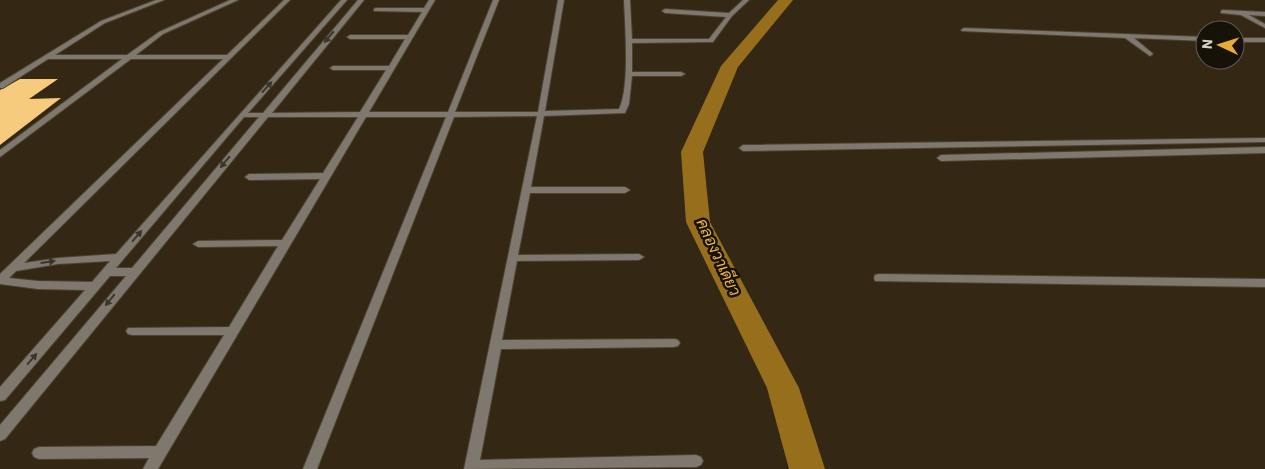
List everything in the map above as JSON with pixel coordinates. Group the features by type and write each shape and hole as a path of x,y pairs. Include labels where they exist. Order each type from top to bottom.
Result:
{"street":[{"path":"0,86 102,22 161,0"},
{"path":"0,154 128,56 173,27 235,0"},
{"path":"0,280 287,0"},
{"path":"0,396 242,115 344,0"},
{"path":"0,435 133,272 361,0"},
{"path":"150,469 408,37 432,0"},
{"path":"310,469 496,0"},
{"path":"562,0 471,468 696,461"},
{"path":"242,115 541,114 622,111 626,105 628,74 627,0"},
{"path":"628,42 711,41 730,16 746,0"},
{"path":"376,10 426,10"},
{"path":"665,10 730,16"},
{"path":"1223,12 1265,14"},
{"path":"1241,13 1265,26"},
{"path":"964,30 1195,39"},
{"path":"350,37 408,37"},
{"path":"1128,37 1150,54"},
{"path":"1245,40 1265,40"},
{"path":"45,57 228,57"},
{"path":"333,68 390,68"},
{"path":"628,74 681,74"},
{"path":"742,148 1265,140"},
{"path":"941,158 1265,150"},
{"path":"249,177 326,176"},
{"path":"525,190 625,190"},
{"path":"198,244 286,243"},
{"path":"0,271 58,261 119,257"},
{"path":"512,258 639,257"},
{"path":"107,272 133,272"},
{"path":"879,278 1265,283"},
{"path":"0,280 38,285 94,286"},
{"path":"132,331 234,331"},
{"path":"495,345 674,343"},
{"path":"39,453 160,452"}],"building":[{"path":"20,79 58,79 29,99 61,98 0,145 0,90"}],"waterway":[{"name":"คลองวาเดียว","path":"786,0 730,66 692,152 698,222 783,388 807,469"}]}
